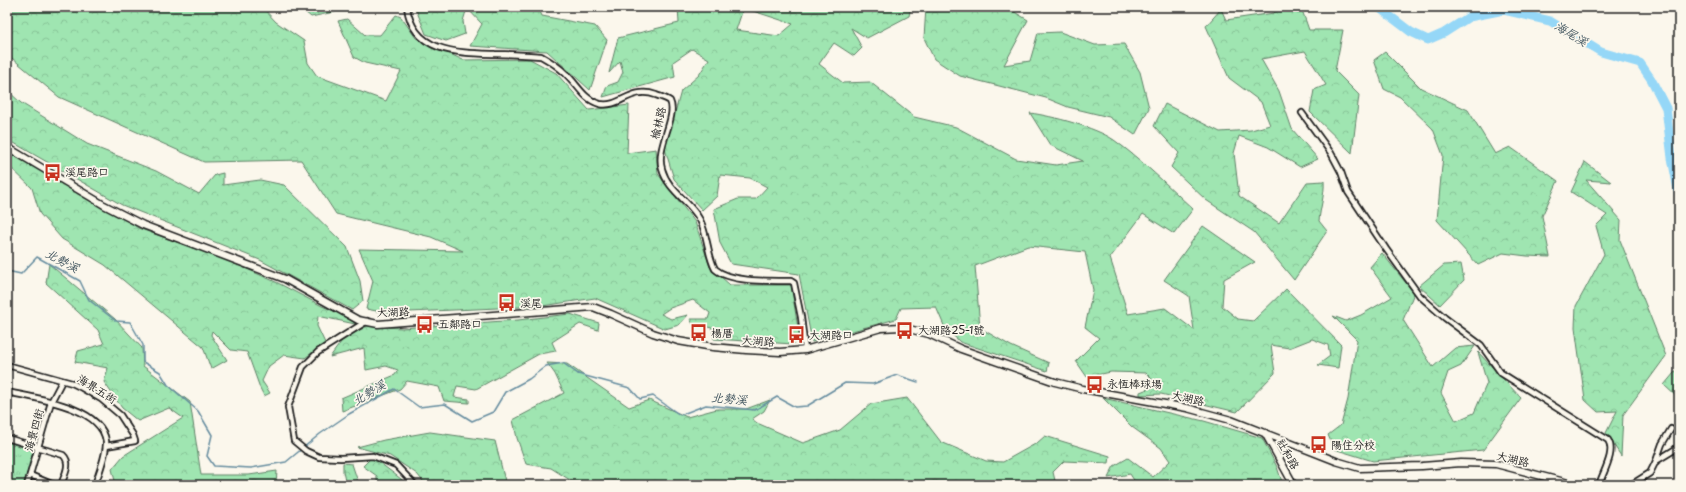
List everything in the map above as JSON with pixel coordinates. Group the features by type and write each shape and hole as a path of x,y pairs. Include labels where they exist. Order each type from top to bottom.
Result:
{"street":[{"name":"榆林路","path":"407,7 408,16 415,31 423,39 439,48 455,52 541,56 568,75 588,99 602,104 610,104 634,93 646,92 670,101 672,106 670,118 660,155 662,170 674,191 695,212 705,231 715,269 719,273 741,279 791,281 794,283 796,286 805,350"},
{"path":"1302,113 1331,153 1352,198 1420,296 1445,318 1481,345 1501,374 1608,440 1610,443 1611,452 1598,485"},
{"name":"大湖路","path":"7,147 104,205 143,224 285,279 358,320 378,324 593,308 611,314 653,334 678,340 713,347 780,352 805,350 881,328 901,327 929,334 961,349 1055,382 1083,389 1187,408 1231,420 1336,461 1360,468 1422,466 1461,462 1496,464 1576,485"},
{"path":"366,321 318,352 303,367 288,407 294,441 305,451 320,457 341,458 373,456 396,465 415,485"},
{"name":"海景五街","path":"7,365 72,383 101,400 122,417 133,435 134,441 106,446"},
{"name":"海景四街","path":"27,485 39,449 51,402 62,381"},
{"path":"7,392 51,402 90,417 98,424 103,432 106,446 95,485"},
{"path":"1631,485 1650,473 1662,444 1671,429"},
{"name":"社和路","path":"1265,433 1291,480 1292,485"},
{"path":"7,438 39,449 64,455 68,463 61,485"},
{"path":"1656,461 1679,447"},
{"path":"30,474 54,485"}],"green space":[{"path":"7,7 262,7 276,22 304,41 308,63 317,76 386,101 401,71 365,63 354,57 338,21 347,19 365,35 380,35 396,15 401,17 416,38 463,60 530,59 556,73 589,110 629,105 627,153 656,149 658,174 695,222 710,267 730,285 791,285 800,340 793,344 714,339 712,328 693,324 690,319 708,319 710,313 693,300 670,308 661,314 671,319 688,315 679,325 665,329 595,298 542,306 387,313 366,309 373,281 359,249 463,251 431,237 336,214 301,160 204,162 59,97 7,54"},
{"path":"299,7 357,7 311,17"},
{"path":"415,7 538,7 542,16 595,26 607,40 590,90 547,51 470,46 482,24 467,8 463,21 465,34 446,41 426,34"},
{"path":"678,7 739,7 742,12 736,30 779,36 793,24 747,9 747,7 911,7 909,16 867,38 851,28 862,48 854,56 834,43 819,64 843,83 870,82 914,117 956,127 1016,159 1056,165 1083,161 1050,145 1030,113 1073,123 1106,135 1145,165 1193,209 1174,234 1143,214 1110,258 1128,314 1165,308 1194,330 1189,296 1164,280 1203,226 1255,262 1224,279 1222,306 1238,319 1253,321 1286,289 1341,345 1338,368 1318,365 1330,356 1328,345 1312,339 1289,348 1271,345 1275,373 1237,412 1161,394 1140,395 1140,392 1158,385 1146,373 1111,372 1087,377 1076,361 1099,338 1085,327 1093,290 1085,252 1028,246 975,266 980,328 1011,346 1049,363 1047,371 960,342 945,328 936,307 901,308 896,319 812,342 799,274 731,264 720,243 714,209 738,199 756,199 767,187 750,178 720,175 717,196 702,210 674,179 665,149 681,91 699,75 709,59 692,49 673,62 675,77 603,97 607,86 618,82 623,72 620,61 609,73 618,38 679,23"},
{"path":"926,7 1006,7 1028,20 1004,65 1030,61 1038,33 1060,32 1095,45 1124,44 1140,72 1149,108 1135,135 1109,117 1068,107 1046,98 960,76 934,59 924,38"},
{"path":"1281,7 1298,7 1302,10 1309,30 1343,30 1335,71 1359,95 1352,153 1310,112 1314,90 1326,85 1305,51 1261,59 1279,91 1292,129 1318,159 1300,167 1268,147 1239,136 1234,153 1239,196 1279,223 1307,182 1324,181 1324,191 1319,221 1327,231 1294,280 1254,232 1206,200 1171,167 1179,153 1154,126 1165,104 1220,132 1251,130 1270,125 1261,102 1229,78 1206,26 1221,9 1226,20 1274,13"},
{"path":"1385,52 1421,88 1468,110 1495,154 1510,147 1558,181 1542,216 1550,257 1503,253 1478,265 1437,220 1443,155 1433,129 1400,97 1384,89 1374,60"},
{"path":"7,90 21,103 87,144 156,171 199,194 215,175 223,173 223,185 260,180 284,185 347,247 360,281 363,301 352,310 260,260 122,205 7,139"},
{"path":"7,149 120,215 138,228 227,260 278,283 322,306 353,319 355,324 318,316 317,326 325,343 305,358 284,355 269,366 262,381 270,393 264,396 247,352 231,350 212,331 211,335 227,360 211,369 203,347 105,265 62,239 40,214 32,188 7,164"},
{"path":"1585,162 1611,182 1586,180 1621,220 1620,240 1666,356 1623,415 1621,456 1606,433 1617,411 1598,412 1585,400 1575,327 1576,306 1604,254 1596,226 1607,215 1571,192"},
{"path":"1382,253 1414,293 1403,320 1433,367 1455,348 1475,346 1461,366 1448,372 1441,393 1456,421 1474,413 1487,383 1478,352 1521,398 1483,450 1373,461 1334,449 1328,435 1341,425 1348,399 1357,340 1333,316 1346,321 1361,315 1392,297 1370,267"},
{"path":"49,264 115,319 142,348 143,366 190,402 201,475 249,475 277,471 276,485 116,485 112,469 123,456 183,418 169,408 138,421 122,408 104,382 108,368 75,362 78,351 104,344 98,330 46,283"},
{"path":"1461,264 1464,280 1440,305 1419,286 1444,265"},
{"path":"570,314 599,323 598,330 580,324 552,342 556,351 539,354 476,389 457,386 454,397 469,399 469,403 444,401 439,387 407,381 400,389 342,411 341,398 395,375 398,370 386,366 366,370 364,348 330,357 344,338 367,326 402,328 518,320"},
{"path":"547,363 567,364 629,407 649,400 687,417 717,409 746,409 770,400 764,411 752,419 757,423 803,443 840,430 871,404 907,398 941,442 986,461 1003,462 1037,443 1045,436 1110,456 1109,463 1064,461 1053,472 1056,485 578,485 551,468 526,464 517,438 513,420 564,393 555,374"},
{"path":"1679,367 1679,399 1664,385"},
{"path":"1103,398 1204,421 1262,438 1277,467 1283,485 1137,485 1130,474 1108,478 1114,466 1128,458 1153,477 1170,461 1161,448 1132,427"},
{"path":"430,432 495,441 506,485 426,485 417,474 390,456 357,447 384,440"},
{"path":"7,442 34,451 25,485 7,485"},
{"path":"372,457 401,479 405,485 377,485 377,476 363,466"},
{"path":"343,463 352,464 359,485 346,485 343,472"}],"waterway":[{"name":"海尾溪","path":"1378,7 1411,32 1428,40 1444,33 1469,17 1504,10 1550,21 1601,52 1640,63 1651,79 1666,108 1672,158 1679,195"},
{"name":"北勢溪","path":"7,271 21,274 37,257 80,281 89,300 116,321 130,322 143,345 143,362 160,372 168,385 198,411 212,435 207,456 214,466 251,468 286,462 320,434 349,414 394,389 419,407 445,404 472,421 493,412 505,392 529,379 546,366 563,363 578,374 630,388 640,399 653,396 680,415 706,405 755,410 777,397 795,407 807,406 845,383 873,384 897,375 918,382"}],"place":[{"name":"溪尾路口","path":"52,172"},
{"name":"溪尾","path":"507,303"},
{"name":"五鄰路口","path":"425,324"},
{"name":"大湖路25-1號","path":"905,330"},
{"name":"楊厝","path":"698,333"},
{"name":"大湖路口","path":"796,335"},
{"name":"永恆棒球場","path":"1094,384"},
{"name":"陽住分校","path":"1318,445"}]}
